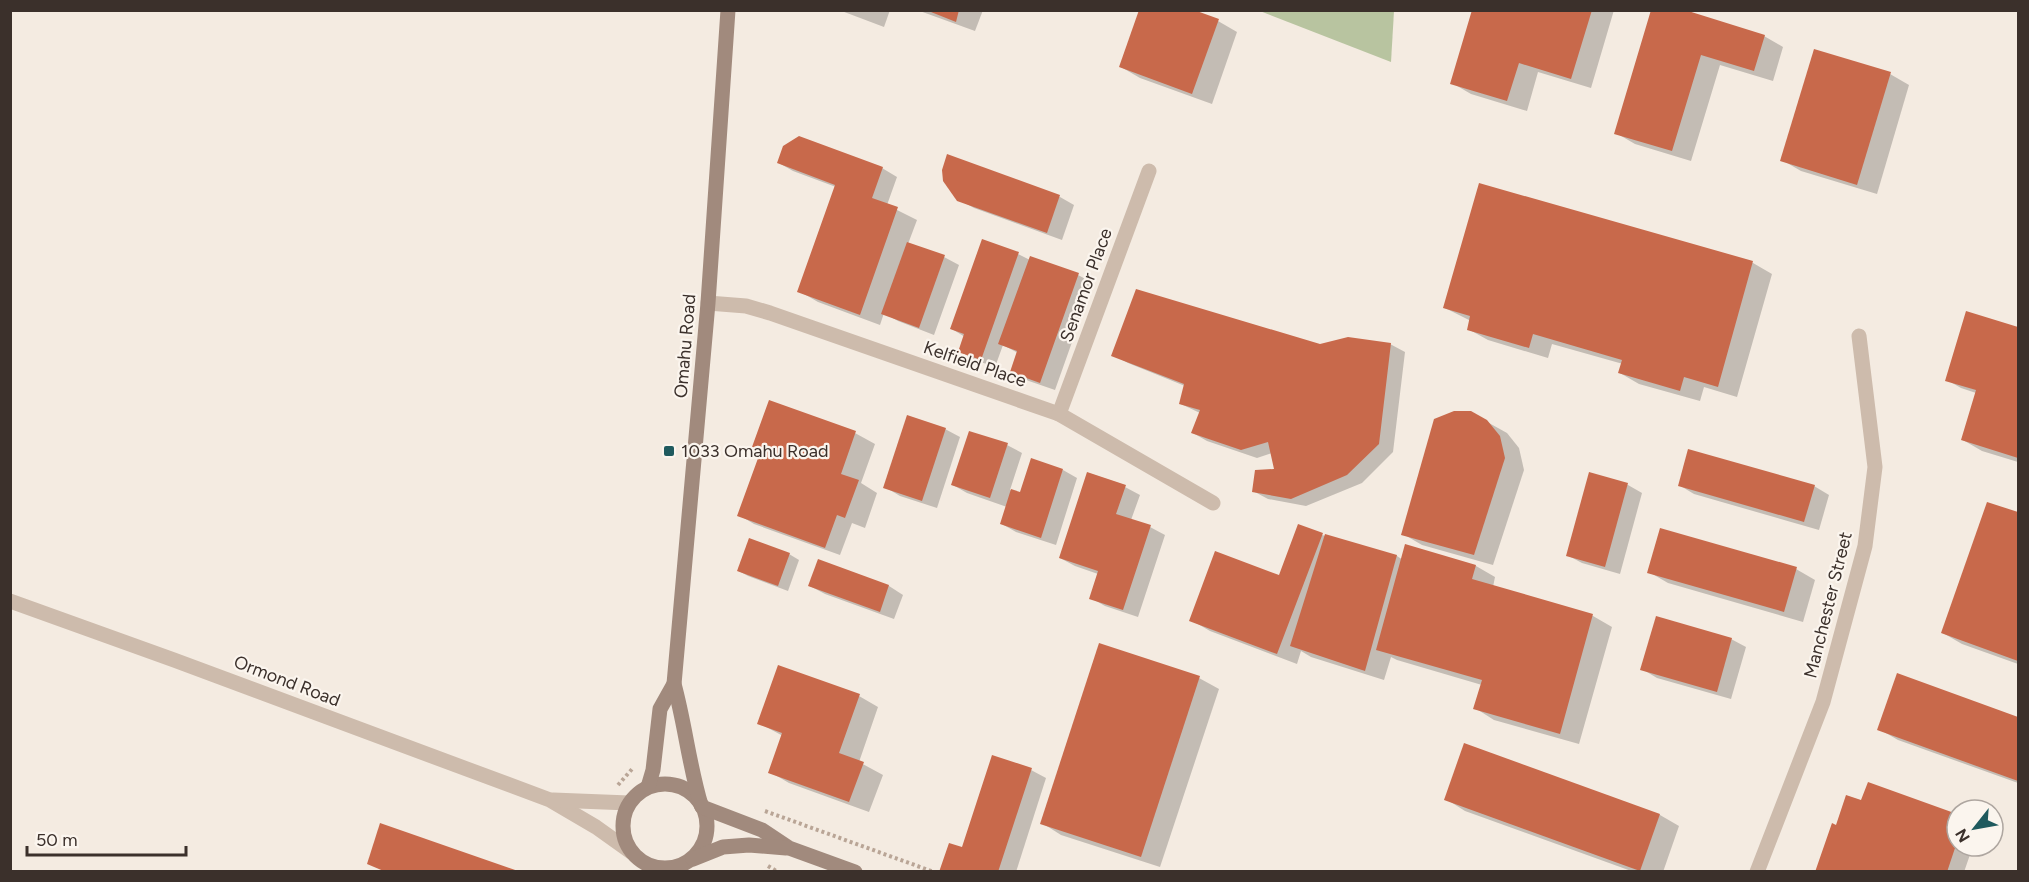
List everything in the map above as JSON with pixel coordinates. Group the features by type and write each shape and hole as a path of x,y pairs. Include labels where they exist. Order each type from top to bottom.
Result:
{"main road":[{"name":"Omahu Road","path":"701,806 674,684 708,303 728,10"},
{"name":"Omahu Road","path":"648,788 653,770 660,709 674,684"},
{"path":"687,864 699,851 704,841 706,818 701,806 684,789 660,784 638,794 629,803 624,815 623,828 625,840 634,860 660,868 674,867 687,864 723,847 749,845 789,848"},
{"path":"701,806 762,830 789,848 855,872"}],"street":[{"name":"Senamor Place","path":"1059,414 1149,171"},
{"name":"Kelfield Place","path":"708,303 746,306 770,313 1059,414 1213,503"},
{"name":"Manchester Street","path":"1757,872 1823,702 1865,546 1875,467 1859,336"},
{"name":"Ormond Road","path":"10,601 550,800 596,827 634,860"},
{"name":"Ormond Road","path":"550,800 629,803"}],"path":[{"path":"613,788 630,774 636,763"},
{"path":"763,810 934,872"}],"green space":[{"path":"1260,11 1394,11 1391,62"}],"building":[{"path":"926,10 959,10 956,22"},
{"path":"1139,10 1194,10 1219,19 1192,94 1119,67"},
{"path":"1472,10 1592,10 1571,79 1519,63 1507,101 1450,84"},
{"path":"1651,10 1685,10 1765,35 1754,71 1701,55 1672,151 1614,134"},
{"path":"1814,49 1891,72 1857,185 1780,161"},
{"path":"799,136 883,167 872,198 898,207 860,315 797,292 835,185 777,163 783,146"},
{"path":"947,154 1060,195 1047,233 957,201 943,181 942,170"},
{"path":"1479,183 1753,261 1718,387 1684,377 1680,391 1618,373 1622,360 1533,334 1529,348 1467,330 1470,316 1443,308"},
{"path":"982,239 1019,252 981,360 958,352 964,334 950,329"},
{"path":"907,242 945,255 919,328 881,314"},
{"path":"1030,256 1079,273 1040,383 1010,372 1017,351 998,344"},
{"path":"1136,289 1320,344 1348,337 1391,343 1379,444 1347,475 1291,499 1252,492 1255,470 1274,469 1268,442 1241,450 1191,433 1200,410 1179,404 1184,384 1111,356"},
{"path":"1966,311 2018,327 2018,458 1961,440 1976,390 1945,381"},
{"path":"769,400 856,431 841,474 859,480 845,518 837,515 825,548 737,516 761,450 752,447"},
{"path":"1454,411 1471,411 1487,420 1500,436 1505,458 1474,555 1401,535 1434,419"},
{"path":"907,415 946,428 922,501 883,488"},
{"path":"969,431 1008,443 990,498 951,485"},
{"path":"1688,449 1815,485 1804,522 1678,486"},
{"path":"1031,458 1063,469 1041,538 1000,524 1011,489 1020,492"},
{"path":"1087,472 1126,485 1116,514 1151,525 1123,610 1089,599 1098,571 1059,558"},
{"path":"1589,472 1628,483 1605,567 1566,556"},
{"path":"1987,502 2018,512 2018,661 1941,633"},
{"path":"1298,524 1323,533 1277,654 1189,621 1215,551 1279,575"},
{"path":"1660,528 1797,567 1784,612 1647,573"},
{"path":"1325,534 1397,555 1365,671 1290,646"},
{"path":"749,538 790,553 778,586 737,571"},
{"path":"1405,544 1476,565 1472,579 1593,614 1560,734 1473,709 1482,680 1376,650"},
{"path":"818,559 889,585 880,612 808,586"},
{"path":"1656,616 1732,638 1717,692 1640,670"},
{"path":"1099,643 1200,676 1141,857 1040,824"},
{"path":"778,665 860,694 839,753 864,762 849,802 768,773 782,733 757,724"},
{"path":"1897,673 2018,717 2018,781 1877,730"},
{"path":"1464,743 1660,814 1640,871 1444,800"},
{"path":"992,755 1032,768 998,872 939,872 949,843 962,847"},
{"path":"1868,782 1945,810 1945,858 1952,858 1947,872 1815,872 1832,823 1836,825 1846,795 1861,800"},
{"path":"380,823 518,872 386,872 367,864"}],"place":[{"name":"1033 Omahu Road","path":"669,451"}]}
